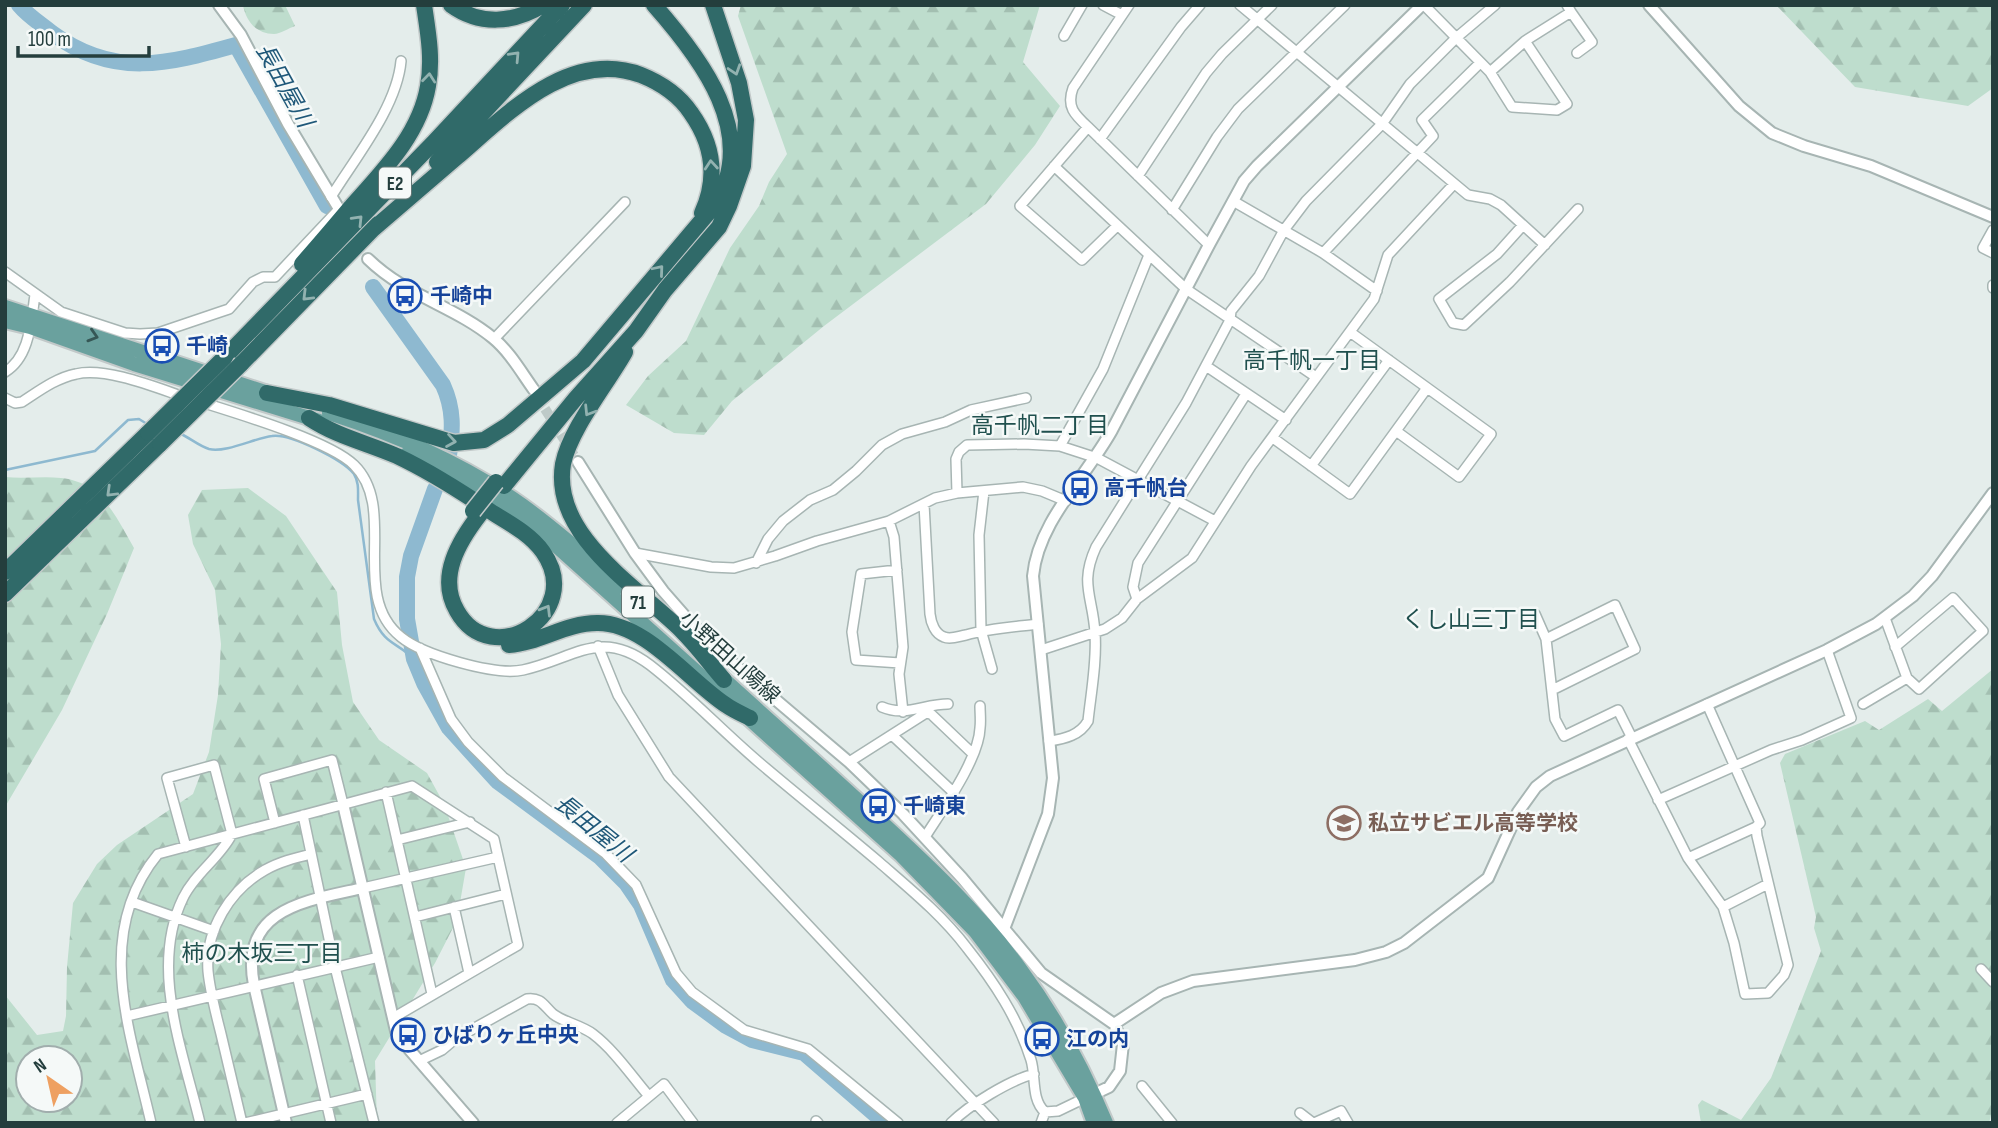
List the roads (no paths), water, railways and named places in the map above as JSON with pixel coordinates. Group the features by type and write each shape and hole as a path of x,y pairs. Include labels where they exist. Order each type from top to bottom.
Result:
{"highway":[{"path":"223,355 378,177 415,125 426,97 430,73 424,5"},
{"path":"451,5 474,18 493,21 525,15 543,5"},
{"name":"E2","path":"5,594 154,439 191,388 434,142 562,5"},
{"name":"E2","path":"5,572 241,364 372,230 584,5"},
{"path":"267,393 329,405 454,443 484,440 508,425 583,360 714,206 725,184 730,151 726,117 717,92 696,57 654,5"},
{"path":"500,484 636,331 711,233 726,204 738,167 738,136 730,102 721,82 665,5"},
{"path":"692,258 719,227 736,190 744,153 746,120 739,83 713,5"},
{"path":"372,230 532,96 579,72 603,69 633,72 663,86 687,107 701,128 708,146 712,179 709,197 694,229"},
{"path":"624,311 585,376 448,547 440,581 441,593 455,624 470,638 494,646 516,645 582,624 595,622 617,625 645,640 725,705 750,718"},
{"path":"636,331 571,441 562,481 565,496 576,526 598,555 682,631 724,680"},
{"path":"309,418 327,430 421,468 506,521 539,547 550,563 554,580 552,597 542,618 527,630 513,635 493,636 474,629 462,618 452,600 449,575 457,551 477,512"}],"main road":[{"name":"小野田山陽線","path":"5,307 31,322 134,364 309,418 418,458 446,471 515,515 589,572 901,855 975,931 1024,996 1106,1123"},
{"name":"小野田山陽線","path":"5,321 31,322 267,393 390,434 452,463 521,505 572,543 907,845 953,891 1021,969 1043,1003 1090,1096 1094,1123"}],"street":[{"path":"5,272 61,312 125,332 158,333 229,309 253,282 263,277 275,277 339,209 288,124 242,35 219,5"},
{"path":"1065,36 1082,5"},
{"path":"1103,5 1122,15"},
{"path":"1129,5 1073,88 1069,98 1072,112 1209,245"},
{"path":"1100,139 1200,5"},
{"path":"1240,5 1454,184 1468,195 1490,199 1502,205 1545,245"},
{"path":"1138,176 1206,74 1272,5"},
{"path":"1172,210 1217,137 1238,109 1345,5"},
{"path":"1004,929 1048,814 1053,778 1033,576 1035,562 1045,531 1097,458 1244,181 1423,5 1490,72 1512,107 1557,110 1567,104 1525,41"},
{"path":"1049,741 1084,730 1088,721 1096,634 1088,587 1089,562 1206,366 1230,320 1231,311 1259,276 1284,230 1306,201 1382,124 1410,84 1456,38 1495,5"},
{"path":"1649,5 1739,106 1772,132 1804,146 1871,166 1993,217"},
{"path":"1490,72 1569,8 1592,42 1577,53"},
{"path":"331,197 390,101 400,75 401,61"},
{"path":"1323,253 1433,136 1422,120 1480,63"},
{"path":"1088,127 1020,206 1082,260 1117,226"},
{"path":"1054,166 1186,289 1316,377"},
{"path":"1041,650 1096,634 1122,618 1137,599 1192,558 1273,438 1374,299 1388,255 1454,184"},
{"path":"1233,201 1323,253 1377,291"},
{"path":"494,339 625,202"},
{"path":"1523,225 1497,254 1439,299 1453,323 1464,325 1510,282 1578,209"},
{"path":"1993,230 1983,248 1993,253"},
{"path":"1060,446 1103,369 1149,255"},
{"path":"368,259 397,283 470,321 494,339 534,390"},
{"path":"5,372 20,358 31,322 35,295"},
{"path":"1350,332 1491,434 1459,477 1396,431"},
{"path":"1311,466 1389,360"},
{"path":"1206,366 1286,420"},
{"path":"5,398 15,403 22,402 69,376 105,374 222,408 297,435 341,455 356,466 369,488 374,519 377,594 382,611 392,629 403,639 420,648 478,668 510,672 542,665 598,646 626,649 651,666 934,911 965,945 1001,995 1021,1033 1034,1074 1037,1100 1045,1112"},
{"path":"1273,438 1350,494 1427,388"},
{"path":"1137,599 1133,576 1138,563 1246,394"},
{"path":"756,563 768,539 783,522 810,500 833,490 882,445 902,434 945,422 971,410 1026,398"},
{"path":"957,493 956,459 967,445 1060,446 1097,458 1215,521"},
{"path":"578,462 635,553 691,623 849,762 925,837 1041,973 1114,1024 1123,1044 1123,1064 1110,1087 1058,1111 1045,1112"},
{"path":"635,553 711,568 734,568 889,521 935,498 957,493 1023,487 1066,501"},
{"path":"984,491 979,535 981,631 992,669"},
{"path":"1114,1024 1154,997 1184,984 1355,960 1387,952 1404,943 1488,877 1518,811 1536,787 1550,776 1827,650 1885,618 1913,596 1932,576 1993,493"},
{"path":"924,504 931,623 944,637 953,638 981,631 1038,624"},
{"path":"889,521 894,537 903,647 900,663 903,712"},
{"path":"897,570 861,574 852,632 856,660 900,663"},
{"path":"1885,618 1895,647 1907,678 1919,689 1983,631 1953,598 1895,647"},
{"path":"1546,639 1615,605 1635,649 1552,691"},
{"path":"1535,614 1546,639 1555,719 1564,736 1618,710 1658,800 1688,858 1723,907 1745,994 1768,993 1784,975 1788,965 1756,827"},
{"path":"598,646 618,695 669,777 994,1123"},
{"path":"420,648 451,719 468,743 503,778 606,854 636,885 676,973 692,992 744,1030 808,1049 898,1123"},
{"path":"1658,800 1851,718 1827,650"},
{"path":"1863,704 1907,678"},
{"path":"882,707 893,712 903,712 935,704 948,704"},
{"path":"1688,858 1760,823 1707,704"},
{"path":"770,721 783,706"},
{"path":"925,837 973,754 981,730 979,706"},
{"path":"849,762 926,713 931,714 973,754"},
{"path":"892,735 953,792"},
{"path":"275,823 264,779 332,760 393,1018 402,1041 472,1123"},
{"path":"186,847 167,778 214,765 232,834 228,843 184,895 175,918 167,954 172,1005 200,1123"},
{"path":"151,1123 121,988 120,966 121,943 132,902 139,883 159,854 412,786 470,822 494,839 518,945 393,1018"},
{"path":"386,792 432,994"},
{"path":"303,815 335,967 374,1123"},
{"path":"397,841 470,822"},
{"path":"311,854 277,864 247,882 228,903 214,931 208,959 212,996 243,1123 285,1118 368,1094"},
{"path":"285,1118 254,985 252,960 256,944 265,927 288,907 498,857"},
{"path":"1723,907 1768,884"},
{"path":"415,917 506,894"},
{"path":"132,902 214,931"},
{"path":"454,907 469,973"},
{"path":"127,1016 379,957"},
{"path":"1981,969 1993,982"},
{"path":"297,975 331,1123"},
{"path":"419,1061 533,998 545,1004 555,1016 581,1027 600,1040 648,1095"},
{"path":"951,1123 960,1114 1016,1078 1034,1074"},
{"path":"617,1123 664,1084 693,1123"},
{"path":"1142,1086 1172,1123"},
{"path":"1300,1113 1313,1123 1342,1111 1348,1123"},
{"path":"1041,1123 1045,1112"}],"waterway":[{"name":"長田屋川","path":"19,5 52,33 75,48 120,62 164,62 236,45 327,206"},
{"name":"長田屋川","path":"373,287 443,385 452,420 449,455"},
{"path":"5,470 95,451 128,420 139,419 147,424"},
{"path":"181,434 205,448 216,450 265,437 280,436 316,449 348,468 357,483 374,619 382,634 414,659"},
{"name":"長田屋川","path":"435,489 411,556 407,577 407,619 414,659 449,728 497,781 600,857 626,883 641,905 673,980 692,1001 726,1026 752,1040 804,1053 885,1123"}],"tunnel":[{"path":"537,396 578,462"}],"place":[{"name":"千崎中","path":"405,296"},
{"name":"千崎","path":"162,346"},
{"name":"高千帆台","path":"1080,488"},
{"name":"千崎東","path":"878,806"},
{"name":"私立サビエル高等学校","path":"1344,823"},
{"name":"ひばりヶ丘中央","path":"408,1035"},
{"name":"江の内","path":"1042,1039"}],"district":[{"name":"高千帆一丁目","path":"1312,360"},
{"name":"高千帆二丁目","path":"1040,425"},
{"name":"くし山三丁目","path":"1471,619"},
{"name":"柿の木坂三丁目","path":"262,953"}]}
